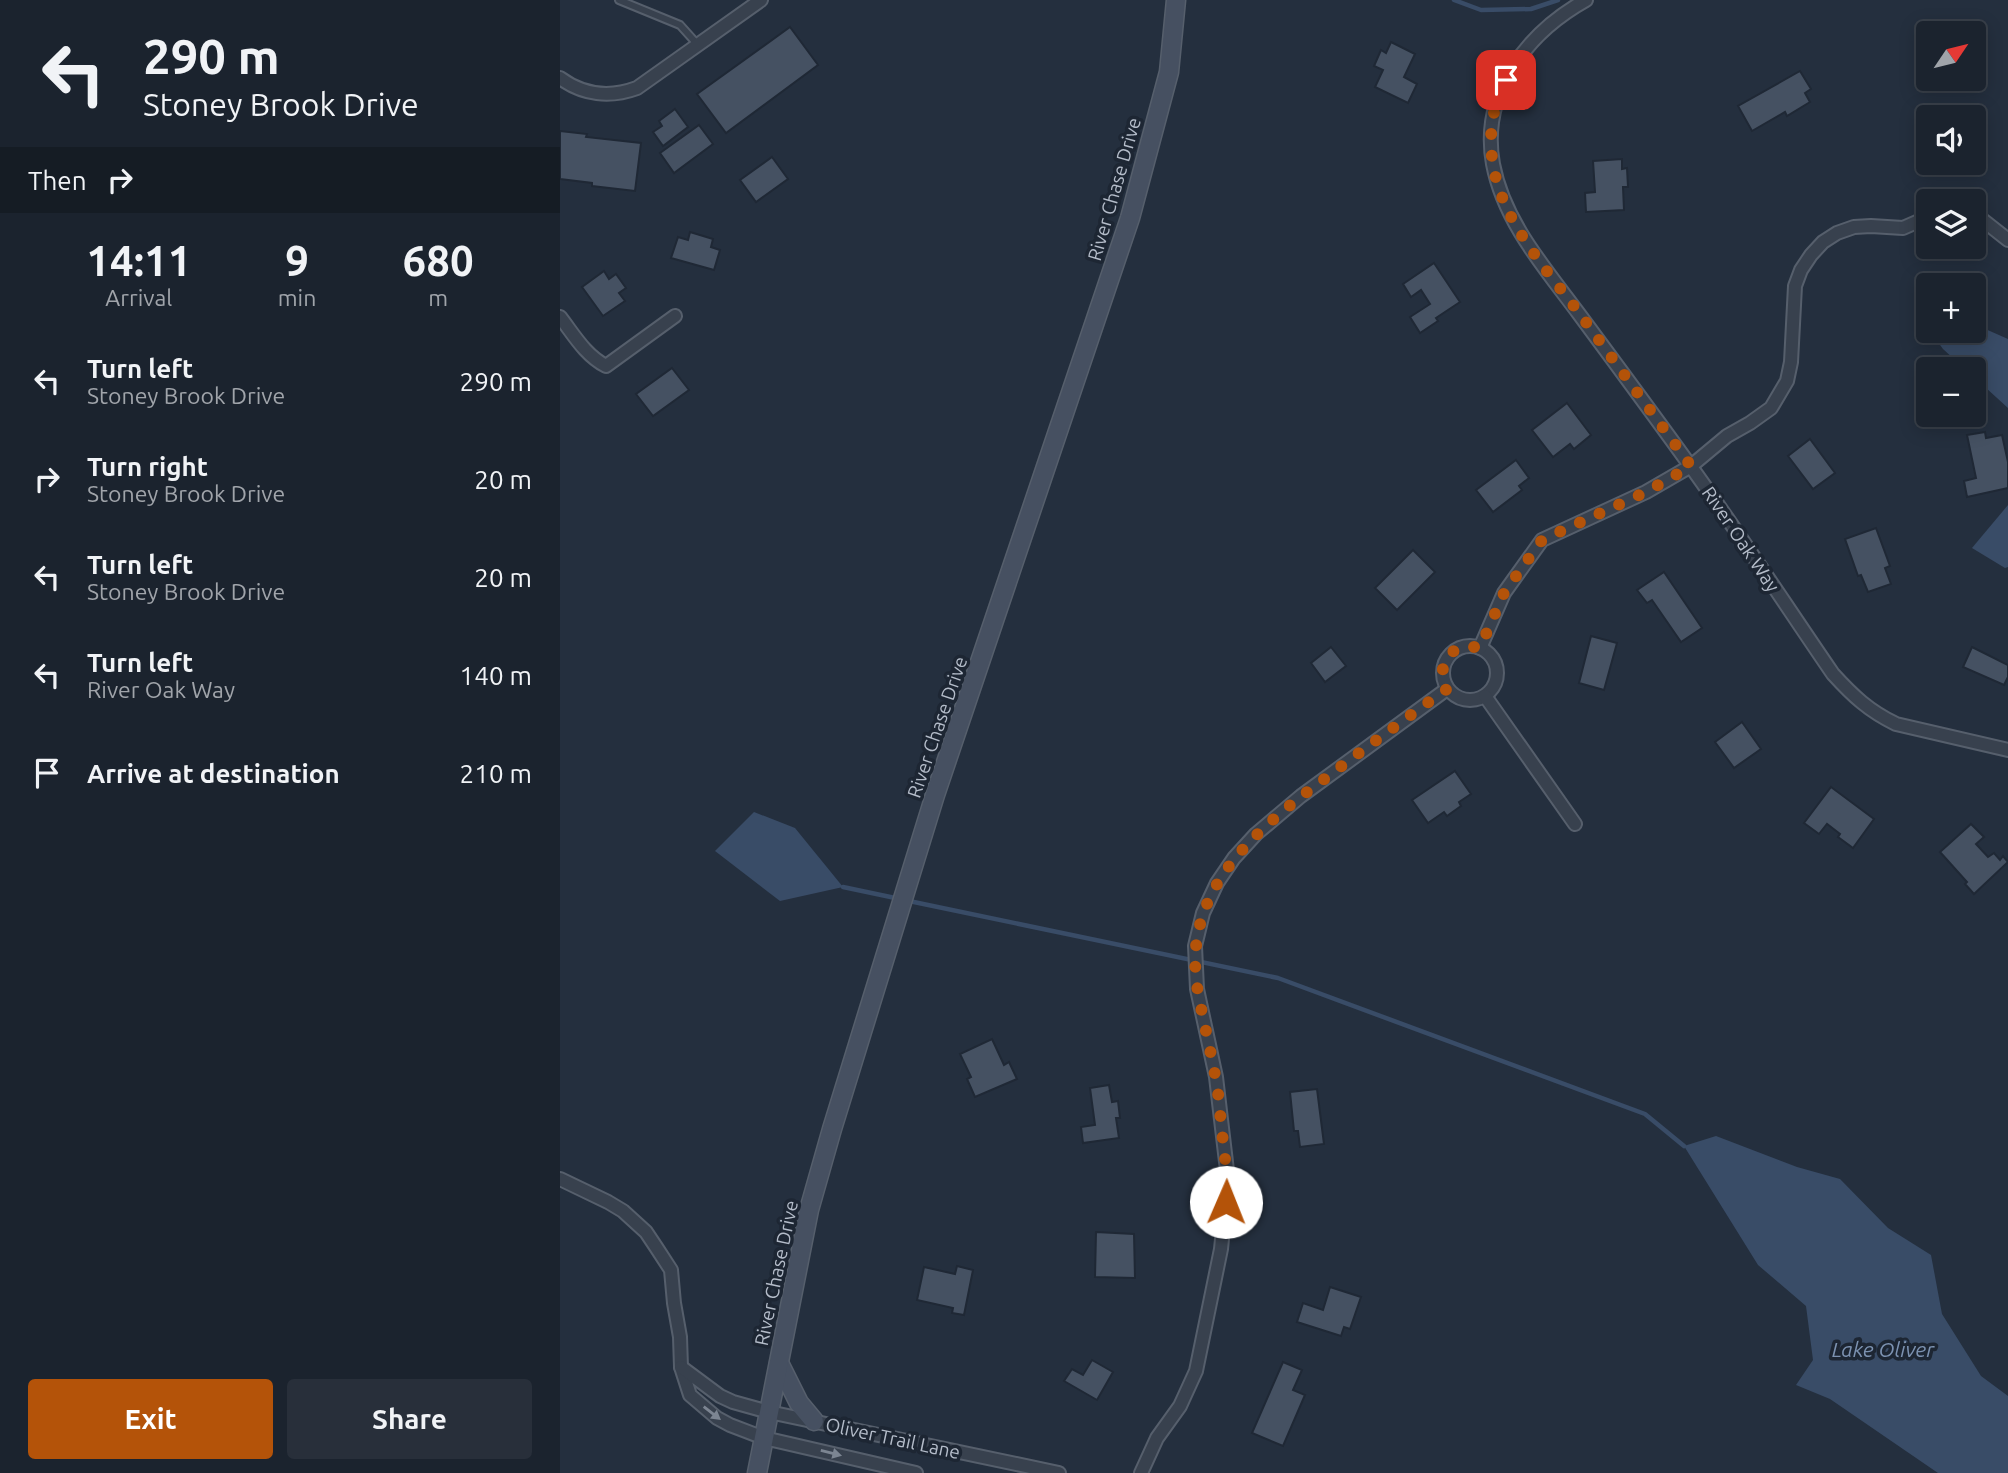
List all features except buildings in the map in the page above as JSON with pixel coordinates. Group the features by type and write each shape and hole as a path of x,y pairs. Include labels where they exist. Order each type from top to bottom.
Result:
{"street":[{"path":"560,78 574,88 589,93 622,93 637,88 761,0"},
{"name":"River Chase Drive","path":"757,1473 809,1210 832,1129 936,795 1130,218 1169,72 1176,0"},
{"name":"River Oak Way","path":"1586,0 1546,27 1523,52 1498,94 1493,110 1492,161 1501,195 1525,240 1691,466 1833,674 1855,699 1896,724 2008,750"},
{"path":"1480,648 1504,593 1542,540 1646,492 1691,466 1727,436 1771,408 1787,381 1791,362 1795,286 1801,270 1817,248 1837,233 1853,227 1903,228 1916,222"},
{"path":"1986,222 2008,240"},
{"path":"560,317 586,352 606,366 675,316"},
{"path":"1463,646 1480,648 1493,659 1496,683 1485,696 1469,701 1460,700 1447,689 1443,681 1444,663 1448,656 1463,646"},
{"path":"1141,1473 1157,1438 1180,1406 1196,1371 1221,1248 1228,1179 1216,1077 1197,989 1195,946 1203,914 1217,883 1234,858 1256,834 1301,796 1447,689"},
{"path":"1485,696 1575,824"},
{"name":"Oliver Trail Lane","path":"560,1179 608,1202 622,1212 646,1232 671,1270 681,1367 690,1395 699,1403 724,1422 764,1438 916,1473"},
{"path":"779,1363 799,1403 814,1421"},
{"name":"Oliver Trail Lane","path":"681,1367 720,1396 733,1402 769,1412 1059,1473"}],"lane":[{"path":"619,0 680,26 698,45"}],"water":[{"path":"1986,329 2008,339 2008,408 1986,388 1986,357 1952,357 1939,343 1986,343"},
{"path":"2008,505 2008,567 2005,568 1972,548"},
{"path":"754,812 795,828 843,887 780,901 715,851"},
{"name":"Lake Oliver","path":"1716,1136 1797,1167 1840,1179 1888,1228 1931,1255 1942,1314 1981,1376 2008,1396 2008,1473 1938,1473 1830,1399 1796,1385 1813,1360 1806,1306 1758,1265 1684,1146"}],"waterway":[{"path":"1454,0 1481,10 1531,9 1558,0"},
{"path":"843,887 900,899"},
{"path":"909,901 1278,978 1645,1114 1684,1146"}],"route":[{"path":"1226,1202 1228,1179 1216,1077 1197,989 1195,946 1203,914 1217,883 1234,858 1256,834 1301,796 1447,689 1442,672 1448,656 1463,646 1480,648 1504,593 1542,540 1646,492 1691,466 1525,240 1501,195 1492,161 1491,127 1498,94 1506,80"}]}
